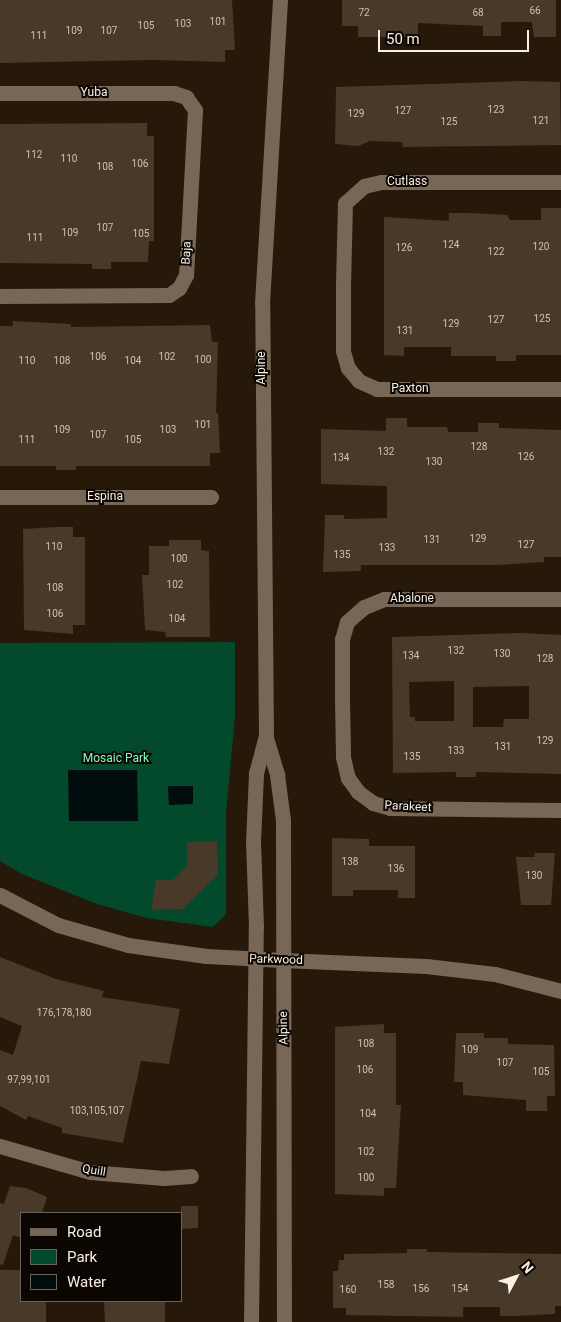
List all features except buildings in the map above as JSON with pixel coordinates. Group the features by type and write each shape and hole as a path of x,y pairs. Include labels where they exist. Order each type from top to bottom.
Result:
{"street":[{"name":"Alpine","path":"251,1322 253,842 256,773 266,736 262,303 280,0"},
{"name":"Yuba","path":"0,93 174,93 186,97"},
{"name":"Baja","path":"0,296 169,295 179,288 186,276 194,110 186,97"},
{"name":"Cutlass","path":"343,287 345,203 364,186 381,182 561,182"},
{"name":"Paxton","path":"343,287 343,351 348,368 359,381 377,389 561,389"},
{"name":"Espina","path":"0,497 211,497"},
{"name":"Abalone","path":"342,698 342,639 347,622 364,607 384,599 561,599"},
{"name":"Parakeet","path":"342,698 342,757 348,778 358,792 373,804 390,808 561,810"},
{"name":"Alpine","path":"266,736 278,775 283,820 284,1322"},
{"name":"Parkwood","path":"0,896 58,925 128,945 254,960 426,966 495,974 561,991"},
{"name":"Quill","path":"0,1146 90,1172 164,1178 191,1176"}],"green space":[{"name":"Mosaic Park","path":"235,642 235,717 226,813 226,914 213,927 147,918 97,904 22,874 0,861 0,643"}],"water":[{"path":"68,770 137,770 138,821 69,821"},
{"path":"168,786 193,786 193,804 169,805"}]}
